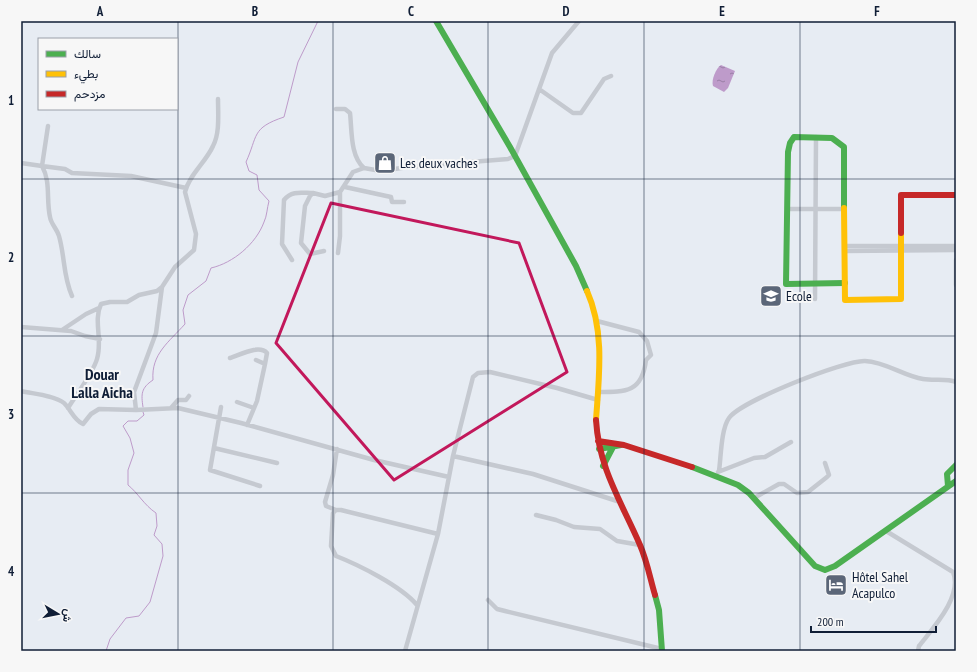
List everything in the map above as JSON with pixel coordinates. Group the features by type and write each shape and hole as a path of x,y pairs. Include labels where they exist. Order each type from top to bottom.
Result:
{"main road":[{"path":"436,21 515,156 576,266 593,304 597,321 600,357 597,432 599,450 603,466 618,501 640,545 654,589 659,610 662,650"},
{"path":"845,283 786,284 786,243 789,209 788,157 790,143 797,136 835,139 844,147 844,209 845,248 845,283 845,300 901,299 901,194 956,195"},
{"path":"597,432 612,444"},
{"path":"598,441 621,445 711,474 738,485 754,498 812,563 821,569 829,569 835,566 956,481"},
{"path":"599,450 612,444"},
{"path":"603,466 612,444"},
{"path":"948,486 946,476 954,467 956,459"}],"street":[{"path":"292,260 282,244 284,200 287,196 298,192 313,193 325,196 340,192 353,172 364,168 381,171 408,167 508,159 515,156 552,53 579,21"},
{"path":"538,89 573,113 581,113 604,79 611,76"},
{"path":"62,330 98,308 101,304 110,302 127,302 139,295 157,291 162,287 176,267 194,250 196,234 186,198 186,188 214,145 217,129 218,99"},
{"path":"336,109 345,109 350,113 355,150 358,159 364,168"},
{"path":"48,126 42,166 48,178 50,220 59,234 63,250 67,284 72,296"},
{"path":"815,299 816,137"},
{"path":"21,163 65,169 72,173 131,176 186,188"},
{"path":"344,187 391,196 392,202 404,202"},
{"path":"338,253 340,236 340,192"},
{"path":"313,193 310,196 306,206 302,242 310,254 324,251"},
{"path":"789,209 844,209"},
{"path":"816,246 822,246"},
{"path":"845,248 956,246"},
{"path":"901,248 956,250"},
{"path":"956,260 956,285"},
{"path":"136,410 134,392 156,333 162,287"},
{"path":"68,408 97,360 100,339 97,313 98,308"},
{"path":"597,321 639,332 647,341 651,355 646,360 642,379 632,388 620,392 598,392"},
{"path":"21,327 71,331 100,339"},
{"path":"230,358 257,349 262,349 267,353 254,408 247,425"},
{"path":"256,360 265,364"},
{"path":"719,471 725,426 731,415 762,396 836,367 865,361 898,369 914,377 956,382"},
{"path":"405,651 438,534 453,456 473,377 478,373 490,372 557,388 598,400"},
{"path":"21,391 56,399 68,408 76,420 83,424 91,414 99,409 136,410 171,408 247,425 449,478"},
{"path":"171,408 178,400 186,400 189,396"},
{"path":"237,402 254,408"},
{"path":"221,407 210,470 260,486"},
{"path":"711,474 754,458 765,457 792,442"},
{"path":"214,448 277,463"},
{"path":"336,449 333,475 325,502 326,506 336,510 438,534"},
{"path":"453,456 533,474 618,501"},
{"path":"754,498 779,484 784,484 797,492 808,492 829,475 824,463"},
{"path":"336,510 333,513 331,546 336,556 354,562 371,572 411,598 417,605"},
{"path":"536,515 556,520 574,527 600,529 617,540 640,545"},
{"path":"886,530 953,572 956,578 950,603 919,646 918,651"},
{"path":"488,600 497,609 662,650"}],"highlighted area":[{"path":"331,203 519,243 567,372 394,480 276,343"}],"water":[{"path":"721,65 735,71 728,88 724,92 713,86 714,74"}],"waterway":[{"path":"143,407 143,392 146,386 153,380 153,371 158,356 167,343 185,324 183,310 188,295 206,281 211,268 227,262 250,245 264,222 269,201 259,190 257,175 249,171 246,162 257,134 261,129 273,121 284,117 298,62 318,21"},
{"path":"106,651 110,639 126,618 139,616 150,602 163,556 162,544 154,535 157,526 156,513 128,485 128,470 134,453 130,438 123,426 128,421 137,421 144,415 143,412"}],"traffic: fast":[{"path":"436,21 510,147 576,266 587,291"},
{"path":"844,208 844,147 832,138 794,137 790,143 788,152 786,284 845,283"},
{"path":"599,449 621,445"},
{"path":"603,466 613,447"},
{"path":"948,486 947,474 956,465"},
{"path":"692,467 738,485 749,493 815,566 825,570 835,566 956,481"},
{"path":"655,595 659,610 662,651"}],"traffic: slow":[{"path":"844,208 845,300 901,299 901,233"},
{"path":"587,291 593,306 599,338 599,371 596,420"}],"traffic: jam":[{"path":"901,233 901,195 956,195"},
{"path":"596,420 601,454 606,469 647,563 655,595"},
{"path":"598,441 624,445 692,467"}],"place":[{"name":"Les deux vaches","path":"385,163"},
{"name":"Ecole","path":"771,296"},
{"name":"Hôtel Sahel Acapulco","path":"836,585"}],"district":[{"name":"Douar Lalla Aicha","path":"102,383"}]}
